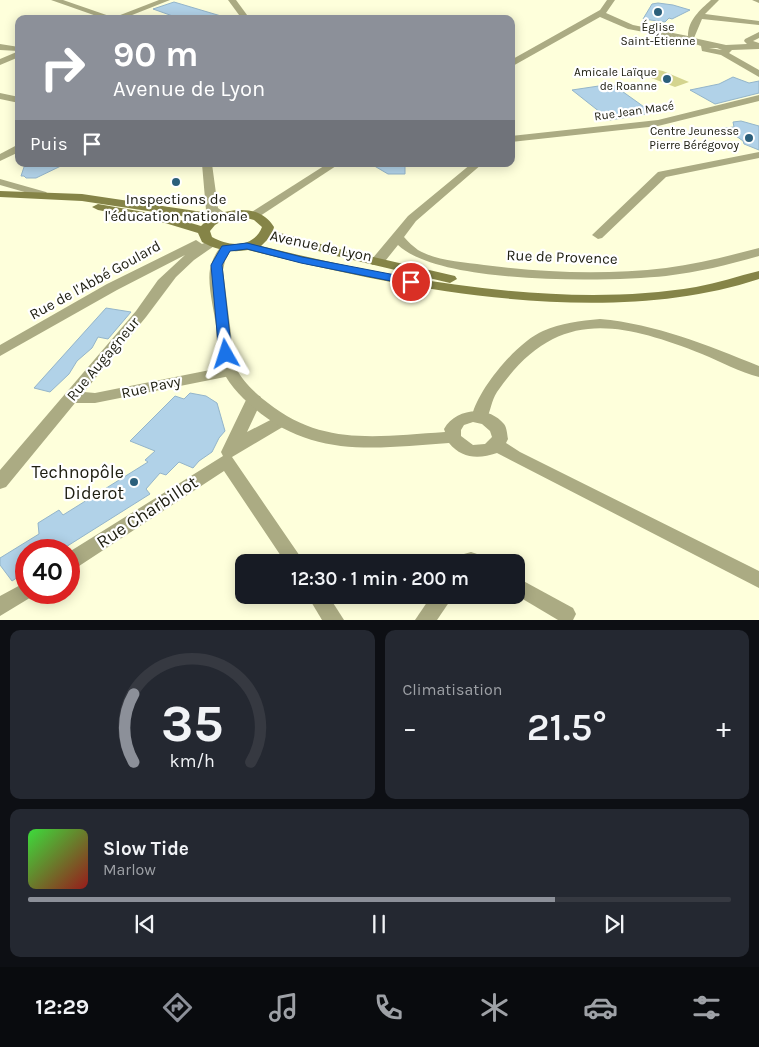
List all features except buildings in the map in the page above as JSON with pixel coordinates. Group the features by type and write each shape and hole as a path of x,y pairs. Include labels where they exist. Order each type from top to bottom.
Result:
{"main road":[{"path":"0,196 42,194 124,201 220,217"},
{"path":"0,196 89,205 168,220 212,240 247,246 256,243 267,233 268,227 266,222 253,215 233,214 220,217 206,226 212,240"},
{"name":"Avenue de Lyon","path":"267,233 506,293"},
{"name":"Avenue de Lyon","path":"247,246 301,260 411,282 506,293 573,297 650,296 706,290 759,275"}],"street":[{"path":"55,0 102,15"},
{"path":"125,15 166,0"},
{"path":"515,62 601,14 611,0"},
{"path":"692,36 700,16 715,0"},
{"path":"233,1 244,15"},
{"path":"601,14 631,27 683,37 725,50 759,74"},
{"path":"700,16 759,23"},
{"path":"757,46 748,41 759,34"},
{"path":"683,37 692,36 709,45"},
{"path":"0,46 15,51"},
{"path":"725,50 757,46"},
{"path":"0,62 15,54"},
{"path":"0,96 15,99"},
{"name":"Rue Jean Macé","path":"515,139 658,123 759,98"},
{"path":"0,158 15,149"},
{"path":"598,235 662,174 759,155"},
{"path":"208,167 212,210 220,217"},
{"path":"313,167 313,177"},
{"path":"253,215 329,167"},
{"path":"377,262 410,221 435,198 474,167"},
{"path":"0,182 42,194"},
{"name":"Rue de Provence","path":"398,238 417,254 464,266 497,271 576,277 627,276 693,269 759,252"},
{"path":"212,240 217,265 226,354 230,371 254,400 280,421 309,436 366,443 452,437"},
{"name":"Rue de l'Abbé Goulard","path":"0,351 112,287 212,240"},
{"name":"Rue Augagneur","path":"0,482 141,314 172,273 195,252 212,240"},
{"path":"480,416 481,405 496,383 522,355 548,334 582,325 612,324 653,332 759,372"},
{"name":"Rue Pavy","path":"71,397 95,398 230,371"},
{"path":"254,400 228,456 290,554"},
{"path":"472,416 480,416 487,419 498,428 500,433 497,445 484,451 468,450 461,447 452,437 453,425 472,416"},
{"name":"Rue Charbillot","path":"80,555 228,456 257,433 280,421"},
{"path":"497,445 514,456 759,580"},
{"path":"525,591 566,614"},
{"path":"0,607 15,597"},
{"path":"323,604 334,620"},
{"path":"425,620 437,604"}],"shaded area":[{"name":"Amicale Laïque de Roanne","path":"658,70 689,82 675,87 646,76"}],"place":[{"name":"Église Saint-Étienne","path":"658,12"},
{"name":"Amicale Laïque de Roanne","path":"667,79"},
{"name":"Centre Jeunesse Pierre Bérégovoy","path":"749,138"},
{"name":"Inspections de l'éducation nationale","path":"176,182"},
{"name":"Technopôle Diderot","path":"134,482"}],"route":[{"path":"226,354 217,265 226,248 247,246 301,260 411,282"}]}
